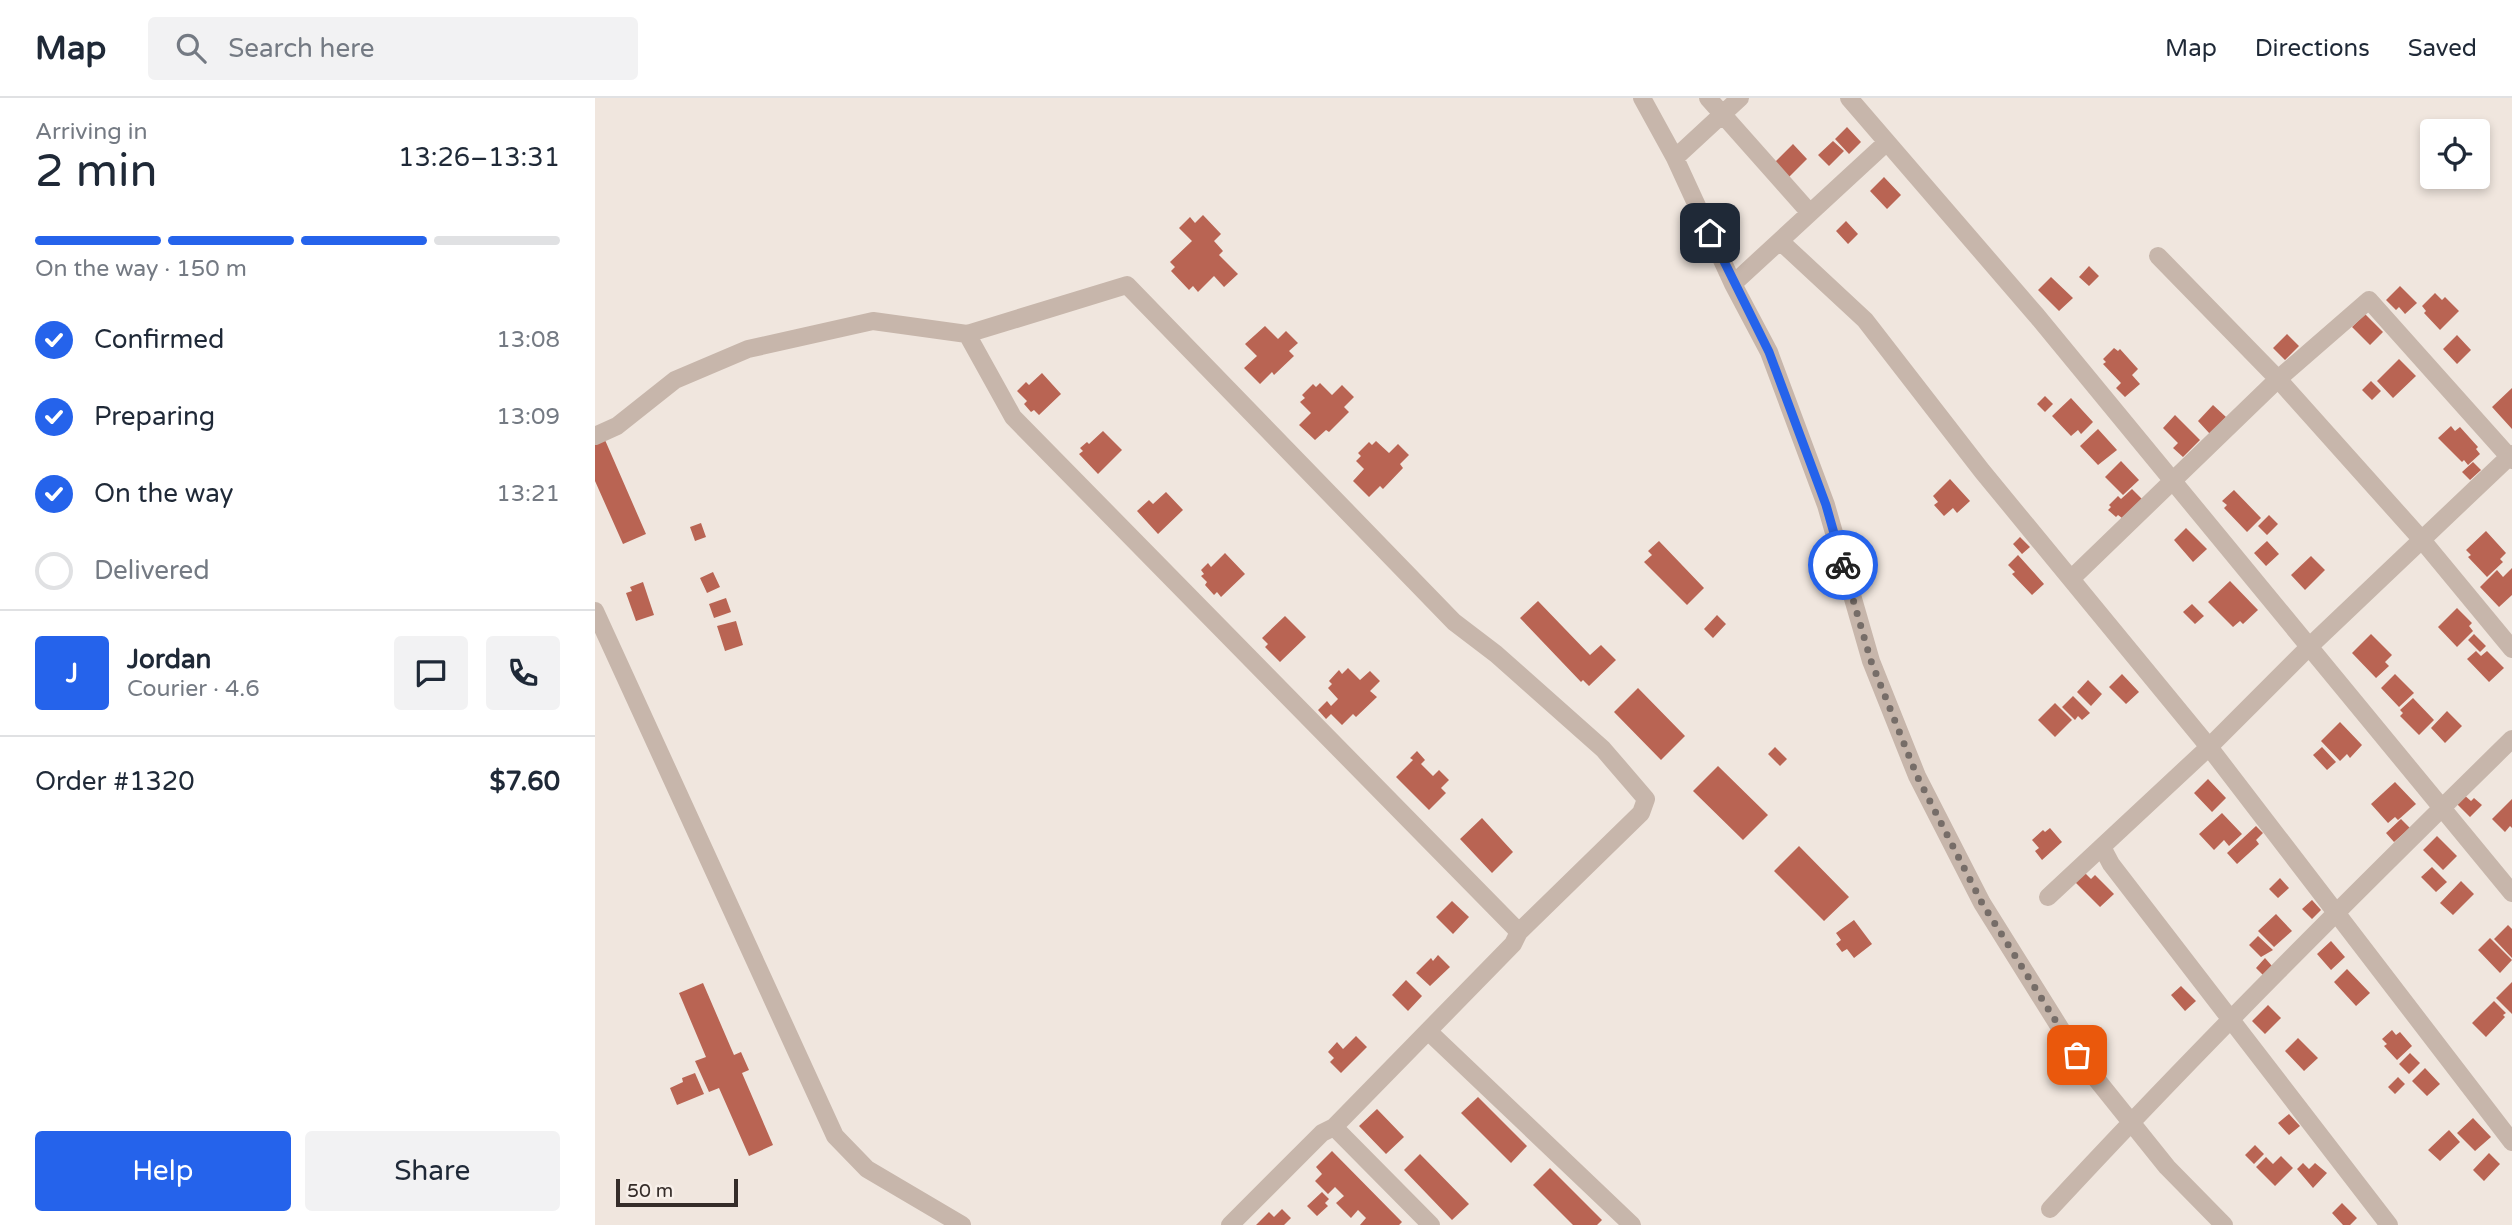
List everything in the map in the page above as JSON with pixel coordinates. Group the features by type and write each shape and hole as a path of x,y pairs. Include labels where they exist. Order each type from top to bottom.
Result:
{"street":[{"path":"1642,98 1675,158 1774,365 1826,505 1871,661 1917,776 1982,903 2077,1055 2167,1167 2224,1225"},
{"path":"1708,98 1810,213"},
{"path":"1675,158 1740,98"},
{"path":"1849,98 2037,316 2512,893"},
{"path":"1733,284 1887,142"},
{"path":"1780,241 1865,320 1982,471 2209,747 2512,1142"},
{"path":"2158,256 2278,379 2422,540 2512,649"},
{"path":"595,436 617,426 675,380 748,349 873,321 967,334 1127,285 1454,622 1496,654 1603,750 1646,799 1641,813 1519,932 1513,944 1334,1127 1322,1133 1230,1225"},
{"path":"2047,897 2209,747 2309,647 2511,457 2369,300 2278,379 2072,578"},
{"path":"967,334 1013,416 1519,932"},
{"path":"595,611 835,1136 867,1168 962,1225"},
{"path":"2050,1209 2131,1122 2512,739"},
{"path":"2102,847 2112,864 2389,1225"},
{"path":"1428,1031 1632,1225"},
{"path":"1334,1127 1431,1225"}],"building":[{"path":"1847,127 1861,142 1849,154 1835,139"},
{"path":"1833,141 1844,151 1829,166 1818,155"},
{"path":"1793,144 1807,159 1789,177 1775,162"},
{"path":"1884,177 1901,195 1887,209 1870,191"},
{"path":"1203,215 1221,234 1214,241 1223,251 1219,255 1238,274 1224,287 1214,276 1198,292 1193,286 1189,290 1171,271 1175,267 1170,262 1192,241 1179,228 1190,217 1195,223"},
{"path":"1846,221 1858,234 1848,244 1836,231"},
{"path":"2089,266 2099,276 2089,286 2079,277"},
{"path":"2051,277 2073,298 2059,311 2038,290"},
{"path":"2400,286 2417,303 2405,314 2399,307 2396,310 2386,300"},
{"path":"2435,293 2442,300 2445,297 2459,311 2440,330 2424,313 2426,311 2422,306"},
{"path":"2365,314 2383,332 2370,345 2352,327"},
{"path":"1265,326 1278,339 1286,331 1298,343 1289,351 1294,356 1260,384 1244,368 1257,356 1245,344"},
{"path":"2287,334 2299,346 2285,360 2273,348"},
{"path":"2457,335 2471,350 2457,364 2443,349"},
{"path":"2114,348 2118,351 2120,349 2138,369 2132,375 2140,384 2125,397 2116,388 2121,383 2103,364 2106,362 2103,359"},
{"path":"2399,359 2416,376 2393,398 2377,381"},
{"path":"1042,373 1061,394 1039,415 1034,410 1031,412 1024,404 1027,401 1017,391 1026,382 1029,385"},
{"path":"2371,381 2381,391 2372,400 2362,390"},
{"path":"1320,383 1332,395 1342,385 1354,397 1344,407 1349,412 1329,432 1326,430 1315,440 1299,425 1311,413 1300,402 1305,398 1302,395 1313,384 1316,387"},
{"path":"2512,388 2512,429 2492,407"},
{"path":"2045,396 2053,404 2045,412 2037,404"},
{"path":"2071,398 2093,422 2081,434 2078,430 2071,436 2052,416"},
{"path":"2213,405 2226,417 2210,434 2198,421"},
{"path":"2175,415 2200,440 2183,457 2173,448 2178,443 2163,428"},
{"path":"2451,426 2455,431 2460,427 2478,447 2476,449 2480,454 2468,465 2438,438"},
{"path":"2098,429 2117,450 2098,465 2080,446"},
{"path":"1103,431 1122,450 1098,474 1079,454 1083,451 1080,448 1087,442 1089,444"},
{"path":"605,440 646,534 623,544 595,481 595,445"},
{"path":"1376,441 1389,453 1398,444 1409,455 1400,464 1403,468 1383,489 1380,486 1369,497 1353,481 1364,469 1356,461 1361,456 1358,453 1369,442 1372,445"},
{"path":"2121,461 2139,480 2123,495 2105,477"},
{"path":"2473,462 2481,470 2470,480 2462,472"},
{"path":"1950,479 1970,501 1957,513 1953,508 1944,516 1934,505 1938,502 1933,496"},
{"path":"2132,489 2142,499 2122,518 2118,515 2116,517 2108,510 2111,507 2109,505 2118,496 2121,499"},
{"path":"2234,490 2261,518 2247,532 2224,508 2227,505 2222,501"},
{"path":"1166,492 1183,510 1158,534 1137,511 1149,500 1153,504"},
{"path":"2269,515 2278,524 2267,535 2258,526"},
{"path":"701,523 706,537 695,541 690,527"},
{"path":"2186,528 2207,549 2193,562 2174,540"},
{"path":"2486,531 2506,553 2500,559 2503,562 2487,577 2468,557 2471,555 2466,550"},
{"path":"2020,537 2030,547 2022,554 2013,544"},
{"path":"1659,541 1704,588 1687,605 1644,562 1652,555 1648,551"},
{"path":"2267,541 2279,554 2266,566 2254,553"},
{"path":"1225,553 1245,574 1221,597 1217,592 1214,595 1205,585 1207,582 1201,576 1204,574 1201,570 1208,563 1211,567"},
{"path":"2018,555 2044,584 2032,595 2012,574 2015,572 2008,565"},
{"path":"2311,556 2325,570 2305,590 2291,575"},
{"path":"2512,568 2512,595 2499,607 2480,587 2497,570 2503,577"},
{"path":"713,572 720,587 707,593 700,578"},
{"path":"2230,581 2258,610 2243,624 2240,621 2233,627 2208,602"},
{"path":"643,582 654,615 636,621 626,593 632,591 630,587"},
{"path":"726,598 731,612 714,618 709,604"},
{"path":"1538,601 1590,655 1601,645 1616,660 1589,686 1583,680 1581,682 1520,618"},
{"path":"2192,604 2204,616 2195,624 2183,612"},
{"path":"2457,608 2472,623 2469,626 2473,631 2457,647 2438,627"},
{"path":"1717,615 1726,624 1713,638 1704,629"},
{"path":"1285,616 1306,637 1280,662 1265,647 1268,644 1262,638"},
{"path":"736,621 743,645 725,651 717,626"},
{"path":"2371,634 2392,655 2385,662 2389,666 2376,678 2352,653"},
{"path":"2474,634 2486,646 2480,652 2468,640"},
{"path":"2476,651 2481,656 2487,651 2504,668 2489,682 2467,659"},
{"path":"1348,668 1360,680 1370,671 1380,681 1370,691 1377,697 1356,717 1353,714 1342,725 1331,714 1326,719 1318,710 1327,701 1331,706 1338,699 1328,688 1332,684 1329,681 1339,670 1342,674"},
{"path":"2122,674 2139,692 2126,704 2109,687"},
{"path":"2395,674 2414,693 2399,707 2381,688"},
{"path":"2088,680 2102,694 2091,706 2077,692"},
{"path":"1638,688 1685,736 1661,760 1614,712"},
{"path":"2073,696 2090,713 2082,720 2078,716 2075,720 2062,707"},
{"path":"2413,698 2434,720 2419,735 2400,716 2403,713 2400,710"},
{"path":"2055,703 2072,720 2055,737 2038,720"},
{"path":"2447,711 2462,726 2445,743 2431,728"},
{"path":"2340,722 2362,745 2350,758 2347,754 2340,761 2321,741"},
{"path":"1775,747 1787,759 1780,766 1768,754"},
{"path":"2322,747 2336,762 2327,770 2313,755"},
{"path":"1417,751 1425,760 1421,764 1433,776 1439,770 1449,780 1441,788 1446,793 1429,810 1396,777 1413,760 1410,758"},
{"path":"1718,766 1768,815 1743,840 1693,791"},
{"path":"2208,779 2226,798 2212,812 2194,793"},
{"path":"2395,782 2416,804 2398,820 2395,817 2388,823 2371,804"},
{"path":"2463,794 2482,805 2470,817 2455,802"},
{"path":"2512,799 2512,828 2510,826 2505,832 2492,819"},
{"path":"2222,813 2242,834 2229,846 2224,840 2214,850 2199,834"},
{"path":"1482,818 1513,852 1492,873 1460,839"},
{"path":"2401,819 2410,828 2394,842 2386,833"},
{"path":"2256,826 2263,833 2256,840 2259,844 2237,864 2227,853"},
{"path":"2050,828 2062,842 2042,860 2035,851 2039,848 2032,840 2043,830 2045,832"},
{"path":"2437,836 2457,856 2443,870 2423,850"},
{"path":"1799,846 1849,897 1824,921 1774,871"},
{"path":"2432,867 2447,882 2436,892 2421,877"},
{"path":"2083,871 2091,879 2095,875 2114,894 2100,907 2074,881"},
{"path":"2280,878 2289,888 2278,898 2269,889"},
{"path":"2461,881 2474,894 2453,915 2440,903"},
{"path":"2312,900 2321,910 2312,919 2302,909"},
{"path":"1452,901 1469,917 1453,934 1436,917"},
{"path":"2276,914 2292,931 2274,947 2258,931"},
{"path":"1854,920 1872,944 1854,958 1847,949 1842,952 1836,944 1841,940 1836,933"},
{"path":"2508,925 2512,929 2512,958 2494,939"},
{"path":"2258,936 2273,950 2261,957 2249,945"},
{"path":"2490,938 2512,960 2500,973 2478,950"},
{"path":"2331,941 2345,957 2331,970 2317,954"},
{"path":"1438,955 1450,967 1430,986 1416,973 1431,958 1433,961"},
{"path":"2265,958 2272,966 2263,975 2256,968"},
{"path":"2347,969 2370,993 2356,1006 2334,982"},
{"path":"1406,980 1422,996 1408,1011 1392,995"},
{"path":"2512,982 2512,1014 2496,998"},
{"path":"703,983 734,1055 741,1052 749,1070 742,1073 773,1145 749,1156 719,1088 709,1092 695,1061 706,1057 679,993"},
{"path":"2181,986 2196,1001 2185,1011 2171,995"},
{"path":"2494,1001 2506,1013 2486,1037 2472,1023"},
{"path":"2268,1005 2281,1018 2265,1034 2252,1021"},
{"path":"2392,1030 2396,1035 2400,1032 2412,1046 2397,1060 2384,1046 2387,1044 2382,1039"},
{"path":"1356,1036 1367,1047 1341,1073 1330,1062 1334,1058 1328,1052 1337,1042 1343,1049"},
{"path":"2298,1038 2318,1058 2304,1071 2285,1051"},
{"path":"2410,1053 2420,1063 2409,1074 2399,1064"},
{"path":"2425,1068 2440,1084 2427,1096 2412,1081"},
{"path":"695,1073 704,1094 677,1105 670,1088 683,1082 682,1078"},
{"path":"2398,1077 2405,1084 2395,1094 2388,1087"},
{"path":"1478,1097 1527,1146 1511,1163 1461,1113"},
{"path":"1377,1109 1404,1137 1386,1154 1359,1126"},
{"path":"2289,1114 2300,1126 2289,1135 2278,1123"},
{"path":"2473,1118 2491,1137 2475,1151 2457,1133"},
{"path":"2449,1130 2460,1142 2440,1161 2428,1150"},
{"path":"2255,1145 2264,1154 2254,1164 2245,1155"},
{"path":"1332,1151 1402,1222 1399,1225 1360,1225 1366,1218 1358,1210 1351,1218 1336,1203 1344,1196 1335,1187 1328,1194 1315,1181 1322,1174 1316,1167"},
{"path":"2489,1153 2500,1164 2484,1181 2473,1170"},
{"path":"1420,1154 1469,1204 1452,1220 1404,1170"},
{"path":"2281,1156 2293,1168 2275,1186 2256,1167 2266,1157 2273,1164"},
{"path":"2303,1163 2309,1169 2315,1163 2327,1173 2313,1188 2297,1169"},
{"path":"1550,1168 1602,1220 1597,1225 1573,1225 1533,1185"},
{"path":"1322,1192 1329,1199 1325,1203 1328,1206 1317,1216 1307,1206"},
{"path":"2342,1203 2357,1218 2350,1225 2343,1225 2332,1213"},
{"path":"1282,1209 1291,1218 1284,1225 1256,1225 1269,1212 1274,1217"}],"way so far":[{"path":"1843,565 1871,661 1917,776 1982,903 2077,1055"}],"route":[{"path":"1710,233 1769,352 1826,505 1843,565"}]}
